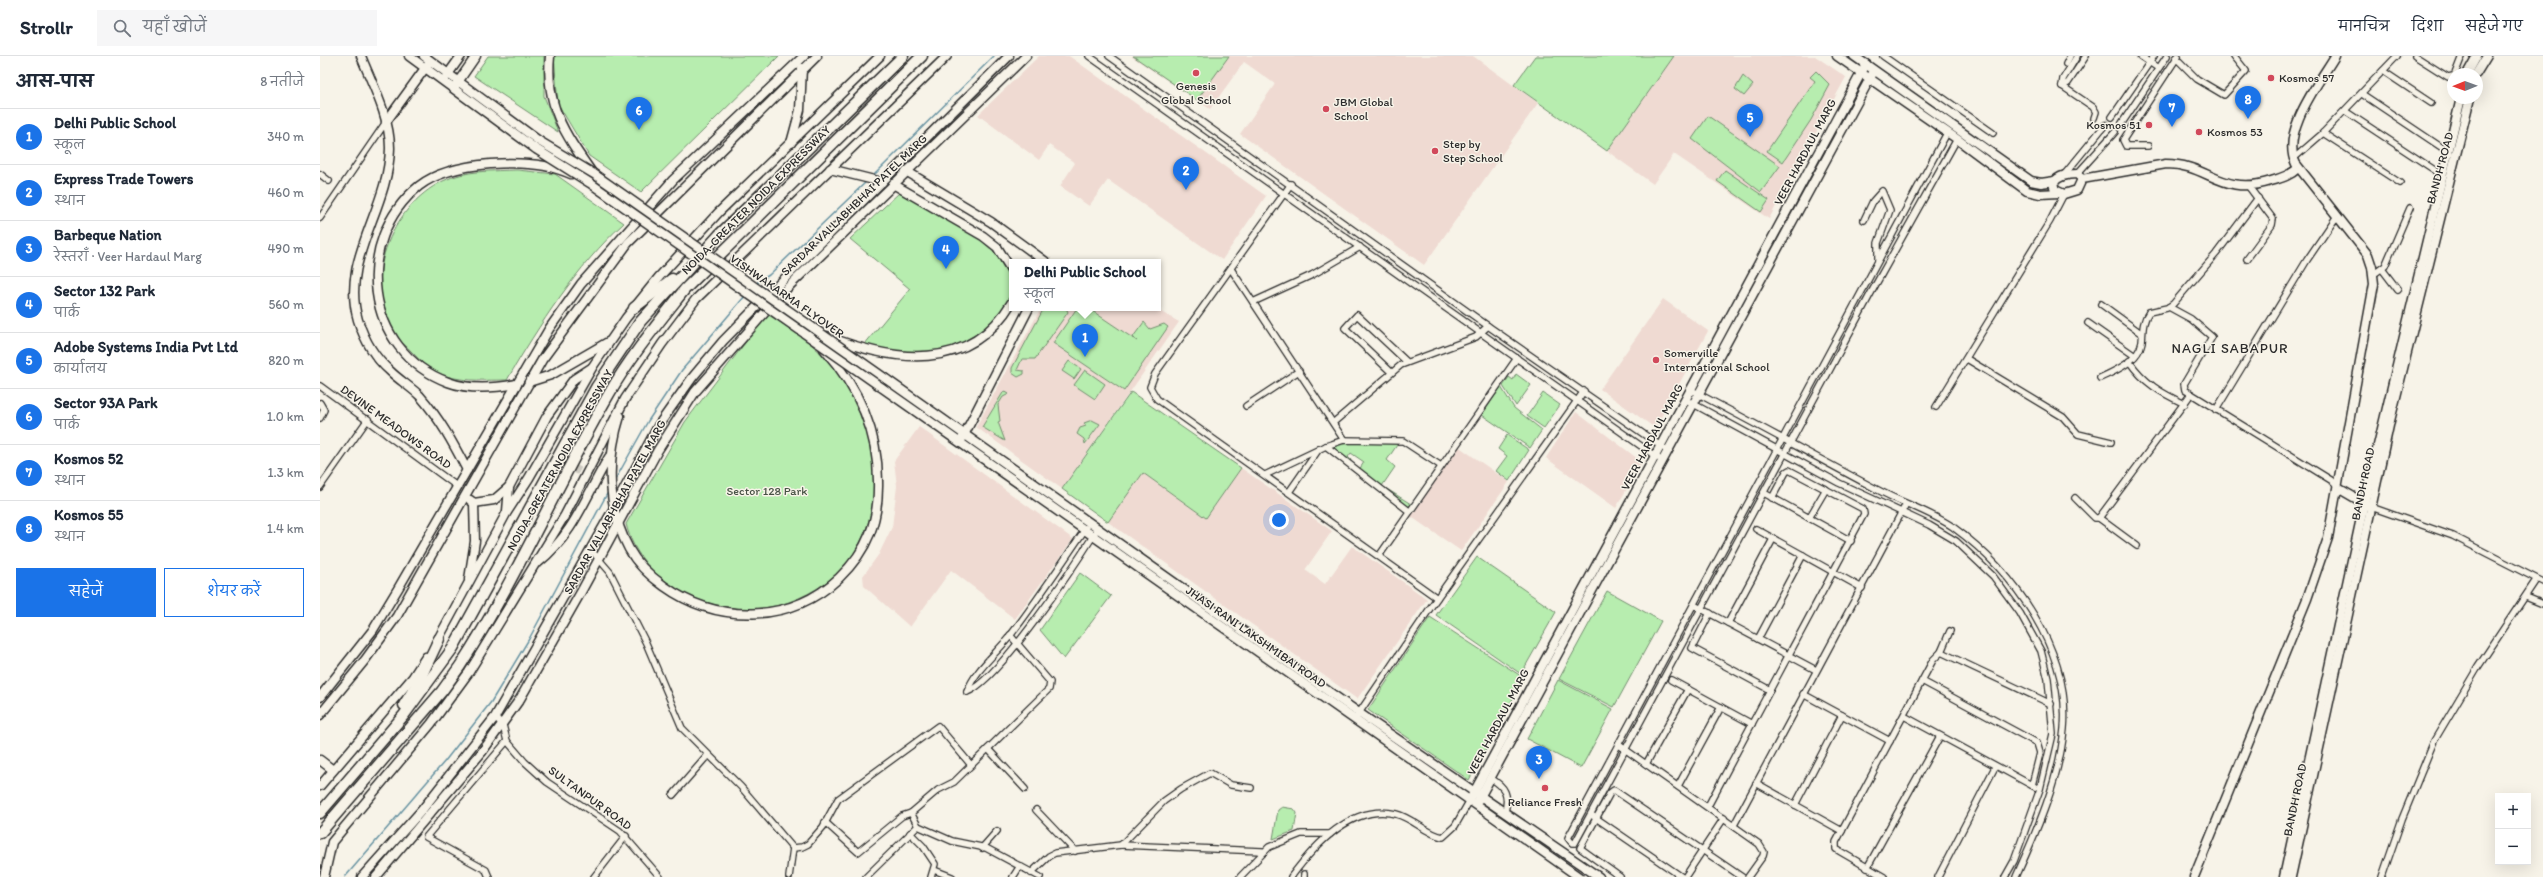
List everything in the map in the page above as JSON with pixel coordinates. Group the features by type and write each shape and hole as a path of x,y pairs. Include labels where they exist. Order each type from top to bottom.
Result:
{"highway":[{"name":"NOIDA-GREATER NOIDA EXPRESSWAY","path":"320,813 404,715 453,648 597,386 640,322 687,269 903,56"},
{"name":"NOIDA-GREATER NOIDA EXPRESSWAY","path":"321,833 442,691 463,661 559,491 609,394 652,331 685,288 921,57"},
{"path":"634,308 687,269"},
{"path":"382,740 419,681 439,639"}],"street":[{"path":"361,56 386,122 390,150 384,183 354,274 355,304 358,320 365,338 375,354 389,370 419,395 444,426 467,470"},
{"path":"320,218 426,62 409,56"},
{"path":"443,81 461,56"},
{"path":"453,89 476,56"},
{"path":"550,56 550,91 554,110 571,142 594,174"},
{"path":"320,715 365,660 397,616 529,382 624,240 817,56"},
{"path":"320,786 323,777 333,770 413,677 439,639 507,512 529,478 594,366 611,339 634,308 659,277 719,212 791,144 880,56"},
{"path":"324,877 332,842 351,822 431,724 469,672 565,515 632,388 696,299 947,56"},
{"name":"SARDAR VALLABHBHAI PATEL MARG","path":"362,877 422,810 495,717 591,550 658,426 692,378 723,341 878,181 1009,56"},
{"name":"SARDAR VALLABHBHAI PATEL MARG","path":"376,877 440,804 502,725 520,699 600,558 658,450 695,392 782,293 906,171 975,110 1026,56"},
{"path":"1089,56 1663,461"},
{"path":"1109,56 1488,326 1584,391 1668,451"},
{"path":"1837,56 1957,139 2027,191 2040,194 2062,193 2077,190 2080,177 2115,132"},
{"path":"1854,56 2031,181 2041,184 2055,181 2064,175 2105,126"},
{"path":"1883,56 1993,133"},
{"path":"2066,64 2070,56"},
{"path":"2062,86 2062,79 2077,56"},
{"path":"2062,86 2068,82 2086,56"},
{"path":"2140,56 2158,68"},
{"path":"2112,117 2154,56"},
{"path":"2148,146 2126,146 2123,140 2177,57 2197,79 2224,95 2246,71 2234,56"},
{"path":"2194,877 2307,599 2328,538 2374,284 2374,274 2368,256 2298,168 2293,159 2292,141 2300,115 2335,56"},
{"path":"2293,159 2323,133 2397,56"},
{"path":"2415,56 2447,76"},
{"path":"2457,68 2462,56"},
{"path":"2470,68 2476,56"},
{"path":"2480,68 2487,56"},
{"path":"791,144 800,110 803,70 802,57"},
{"path":"320,697 372,630 562,310 624,240 673,180 802,57"},
{"path":"2122,123 2164,57"},
{"name":"VISHWAKARMA FLYOVER","path":"426,62 458,81 538,145 590,183 922,415"},
{"name":"VISHWAKARMA FLYOVER","path":"426,62 443,81 453,89 538,145 594,174 886,379 962,439"},
{"name":"VEER HARDAUL MARG","path":"1473,802 1661,446 1866,64"},
{"path":"2383,70 2431,102"},
{"name":"VEER HARDAUL MARG","path":"1478,794 1490,778 1700,395 1874,71"},
{"path":"2062,86 2093,107 2096,112 2094,118"},
{"path":"2362,94 2450,153"},
{"name":"BANDH ROAD","path":"2291,877 2413,295 2450,153 2460,104"},
{"name":"BANDH ROAD","path":"2284,877 2368,505 2469,104"},
{"path":"2345,111 2436,171"},
{"path":"1742,877 1617,791 1610,793 1575,843 1572,843 1568,838 1947,132"},
{"path":"2323,133 2400,183"},
{"path":"1620,877 1580,849 1593,816 1625,750 1790,443 1957,139"},
{"path":"517,384 492,387 461,386 448,382 420,367 403,351 382,315 376,296 376,256 391,219 404,200 420,185 450,171 473,165 517,163 562,170 590,183"},
{"path":"2064,175 2080,177 2166,164 2176,164 2231,185 2249,187 2292,174 2298,168"},
{"path":"830,169 878,181"},
{"path":"906,171 991,222 1042,259"},
{"path":"320,174 329,181"},
{"path":"2055,181 2053,187 2062,193"},
{"path":"894,184 983,236 997,247 1009,266"},
{"path":"1290,184 1231,270 1154,374 1150,387 1157,399 1437,598"},
{"path":"2247,259 2273,222 2272,215 2249,187"},
{"path":"1864,220 1873,201 1884,189 1890,210 1878,243 1878,260"},
{"path":"1936,407 1967,359 2062,193"},
{"path":"2100,378 2135,356 2141,346 2144,322 2149,312 2169,306 2216,254 2258,198"},
{"path":"2374,274 2382,269 2410,208"},
{"path":"2216,410 2307,260 2337,216"},
{"path":"1253,302 1312,275 1360,247"},
{"path":"2382,269 2398,290"},
{"path":"1231,270 1334,422 1344,440"},
{"path":"2101,304 2142,334"},
{"path":"817,332 884,355 905,356 950,352 971,344 993,328 1009,306"},
{"path":"2169,306 2191,319 2212,337 2184,384 2184,389 2334,482 2338,488 2368,505 2453,536 2533,575 2536,580 2543,582"},
{"path":"962,439 1027,311"},
{"path":"1391,372 1346,328 1357,315 1407,362"},
{"path":"2088,323 2135,356"},
{"path":"1334,422 1391,372 1407,362 1482,334 1488,326"},
{"path":"529,382 551,375 611,339"},
{"path":"632,388 620,417 610,456 614,508 629,549 640,565 672,592 696,605 738,615 780,610 804,602 826,590 843,574 867,544 878,510 878,473 876,454 863,406 838,364 820,344"},
{"path":"1378,556 1517,358"},
{"path":"1967,359 2063,417 2078,434 2111,442"},
{"path":"2129,361 2144,380 2154,388 2185,404"},
{"path":"465,497 474,503 494,500 509,487 560,396 574,380 594,366"},
{"path":"1246,406 1299,371"},
{"name":"DEVINE MEADOWS ROAD","path":"320,386 368,419 458,487"},
{"path":"1691,390 1783,440 1951,526 1978,548 2013,585 2051,650 2059,674 2064,713 2061,748 2047,805 2016,877"},
{"path":"1354,721 1437,598 1584,391"},
{"path":"2099,518 2192,394"},
{"path":"1686,400 1839,483 1903,513 1956,541 1993,576 2020,613 2041,651 2048,679 2053,734 2040,789 2014,861 2005,877"},
{"path":"320,403 324,410 320,418"},
{"name":"JHASI RANI LAKSHMIBAI ROAD","path":"922,415 962,439 1087,527 1354,721 1473,802 1578,877"},
{"path":"320,487 368,419"},
{"path":"1265,475 1319,449 1344,440 1403,441 1441,466"},
{"path":"532,444 541,450"},
{"path":"1326,446 1409,511"},
{"path":"1289,492 1319,449"},
{"path":"534,566 560,542 580,513 592,478 610,456"},
{"path":"1708,806 1851,541 1864,511 1789,470 1786,472 1772,498"},
{"path":"592,478 611,481"},
{"path":"507,512 509,487"},
{"path":"1809,518 1826,489"},
{"path":"1764,493 1851,541"},
{"path":"2075,498 2094,518 2099,518 2137,546"},
{"path":"468,586 475,540 474,503"},
{"path":"1734,825 1816,670 1903,513 1906,504"},
{"path":"1087,527 1066,560 1010,635 971,682 967,692 977,688 1018,642 1095,533"},
{"path":"1756,529 1862,588"},
{"name":"JHASI RANI LAKSHMIBAI ROAD","path":"1095,533 1599,877"},
{"path":"1728,623 1773,539"},
{"path":"591,550 600,558 610,572 646,643 676,717 682,728 741,787 793,848 789,877"},
{"path":"1758,639 1803,555"},
{"path":"2382,877 2402,819 2434,742 2487,653 2526,598 2536,580"},
{"path":"2526,598 2543,604"},
{"path":"1694,605 1816,670"},
{"path":"1710,613 1692,648 1770,690"},
{"path":"1884,877 1836,848 1836,842 1933,660 1941,652 1950,631"},
{"path":"825,822 858,852 902,816 912,813 938,790 954,782 1051,687 1050,682 1018,642 1010,635"},
{"path":"1941,652 2051,704"},
{"path":"1672,680 1752,724"},
{"path":"1922,681 2037,743 2040,753 2032,785"},
{"path":"1646,764 1688,689"},
{"path":"1804,694 1890,741"},
{"path":"1678,786 1721,707"},
{"path":"1794,806 1842,715"},
{"path":"1904,716 1995,767 2040,789"},
{"name":"SULTANPUR ROAD","path":"495,717 502,725 507,741 548,782 612,824 626,836 660,877"},
{"path":"793,848 805,846 825,822 838,799 938,726 971,766"},
{"path":"1867,868 1940,736"},
{"path":"490,876 486,870 426,837 507,741"},
{"path":"1619,745 1708,806 1759,844 1764,852 1748,877"},
{"path":"2050,745 2061,748"},
{"path":"988,749 1025,789"},
{"path":"672,795 708,755"},
{"path":"320,760 333,770"},
{"path":"1938,877 1995,767"},
{"path":"1121,845 1164,801 1188,784 1210,773 1231,785 1251,788"},
{"path":"1490,778 1499,783 1506,793 1508,799 1505,812"},
{"path":"1756,783 1794,806 1842,831"},
{"path":"1291,877 1312,851 1330,834 1357,818 1386,813 1408,818 1443,837 1455,826 1473,802"},
{"path":"1036,810 1075,851"},
{"path":"912,813 918,826 952,841 982,848 1040,877"},
{"path":"1593,816 1683,877 1704,850 1724,818"},
{"path":"327,877 336,846 351,822"},
{"path":"866,877 918,826"},
{"path":"982,848 997,831"},
{"path":"910,833 923,846 935,864 931,877"},
{"path":"1240,877 1261,852 1301,834 1330,834"},
{"path":"594,877 626,836"},
{"path":"1031,873 1049,856 1121,845 1261,852"},
{"path":"1013,877 1020,866"},
{"path":"934,870 952,877"}],"shaded area":[{"path":"1039,56 1069,56 1266,196 1222,260 1108,180 1089,206 1060,186 1075,163 1049,145 1039,160 978,115"},
{"path":"1131,56 1473,56 1538,103 1424,265 1240,134 1275,84 1244,62 1210,109"},
{"path":"1674,56 1815,56 1846,77 1769,219 1674,154 1653,184 1607,151"},
{"name":"Somerville International School","path":"1663,299 1708,331 1655,428 1600,389"},
{"path":"1039,311 1159,311 1179,322 1062,489 976,427"},
{"path":"1576,412 1642,462 1616,508 1546,458"},
{"path":"919,427 1073,539 1015,619 951,570 910,627 864,586 863,576 879,554 892,527 897,486 894,461"},
{"path":"1458,446 1509,482 1461,551 1410,516"},
{"path":"1241,468 1332,531 1305,570 1325,584 1352,546 1427,599 1357,699 1108,522 1143,473 1206,518"}],"green space":[{"path":"488,56 544,56 544,96 558,132 474,76"},
{"path":"554,56 779,56 641,192 589,156 558,104"},
{"path":"1133,56 1229,56 1197,100"},
{"path":"1535,56 1674,56 1607,151 1514,85"},
{"path":"1816,71 1830,85 1811,120 1783,162 1767,151 1815,81 1810,77"},
{"path":"1743,76 1753,85 1744,96 1735,89"},
{"path":"1708,116 1780,166 1761,192 1692,139"},
{"path":"517,170 555,174 624,223 590,258 560,297 532,338 507,380 466,380 445,376 427,367 421,362 395,335 385,315 380,293 381,270 386,248 395,227 408,209 424,193 443,181 452,177 470,173"},
{"path":"1725,170 1769,200 1761,212 1717,181"},
{"path":"900,192 961,226 976,236 989,248 1001,260 1009,273 1009,298 993,322 978,335 961,344 923,352 903,352 864,345 910,289 850,239"},
{"path":"1042,311 1068,311 1035,359 1022,359 1017,370 1024,371 1024,374 1018,377 1012,373 1012,368"},
{"path":"1075,311 1092,311 1137,341 1133,337 1144,322 1150,329 1164,324 1168,327 1124,391 1053,343"},
{"name":"Sector 128 Park","path":"767,314 820,352 834,368 853,399 867,433 873,467 873,500 865,532 849,561 824,584 789,602 776,606 749,609 735,608 696,599 664,580 655,573 640,556 634,546 626,524 685,422"},
{"path":"1069,361 1081,369 1074,379 1062,371"},
{"path":"1085,370 1105,384 1095,399 1074,385"},
{"path":"1516,374 1531,385 1516,406 1503,386 1509,377 1513,380"},
{"path":"1501,387 1514,408 1542,430 1530,448 1482,415"},
{"path":"1004,391 1009,394 1003,397 998,405 1000,421 998,422 1005,441 982,427"},
{"path":"1131,392 1241,468 1206,518 1143,473 1108,522 1062,489"},
{"path":"1543,393 1560,405 1544,428 1527,416"},
{"path":"1092,420 1100,424 1085,444 1084,439 1077,434 1080,428 1086,426 1084,423"},
{"path":"1507,435 1529,450 1509,481 1496,471 1507,456 1498,449"},
{"path":"1346,442 1399,442 1387,460 1395,467 1382,486 1411,504 1408,508 1359,470 1364,462 1351,453 1348,457 1351,460 1350,462 1328,446"},
{"path":"1477,557 1556,612 1521,674 1436,615"},
{"path":"1080,573 1111,596 1064,659 1040,630"},
{"path":"1607,591 1661,621 1614,707 1559,679"},
{"path":"1430,617 1524,678 1469,780 1368,710"},
{"path":"1558,680 1613,709 1581,768 1527,739"},
{"path":"1282,807 1294,809 1297,813 1294,831 1273,839 1278,810"}],"waterway":[{"path":"873,176 994,56"},
{"path":"755,284 769,275 867,181"},
{"path":"614,482 648,421 682,370 745,296"},
{"path":"345,877 445,761 491,702 529,639 608,492"}],"tunnel":[{"path":"2105,125 2112,117"},
{"path":"2115,132 2122,123"},
{"path":"541,450 588,476"}],"place":[{"name":"Genesis Global School","path":"1196,73"},
{"name":"Kosmos 57","path":"2271,78"},
{"name":"JBM Global School","path":"1326,109"},
{"name":"Kosmos 55","path":"2248,119"},
{"name":"Kosmos 51","path":"2149,125"},
{"name":"Kosmos 52","path":"2172,127"},
{"name":"Sector 93A Park","path":"639,130"},
{"name":"Kosmos 53","path":"2199,132"},
{"name":"Adobe Systems India Pvt Ltd","path":"1750,137"},
{"name":"Step by Step School","path":"1435,151"},
{"name":"Express Trade Towers","path":"1186,190"},
{"name":"Sector 132 Park","path":"946,269"},
{"name":"Delhi Public School","path":"1085,357"},
{"name":"Somerville International School","path":"1656,360"},
{"name":"Barbeque Nation","path":"1539,779"},
{"name":"Reliance Fresh","path":"1545,788"}],"district":[{"name":"NAGLI SABAPUR","path":"2230,348"}]}
